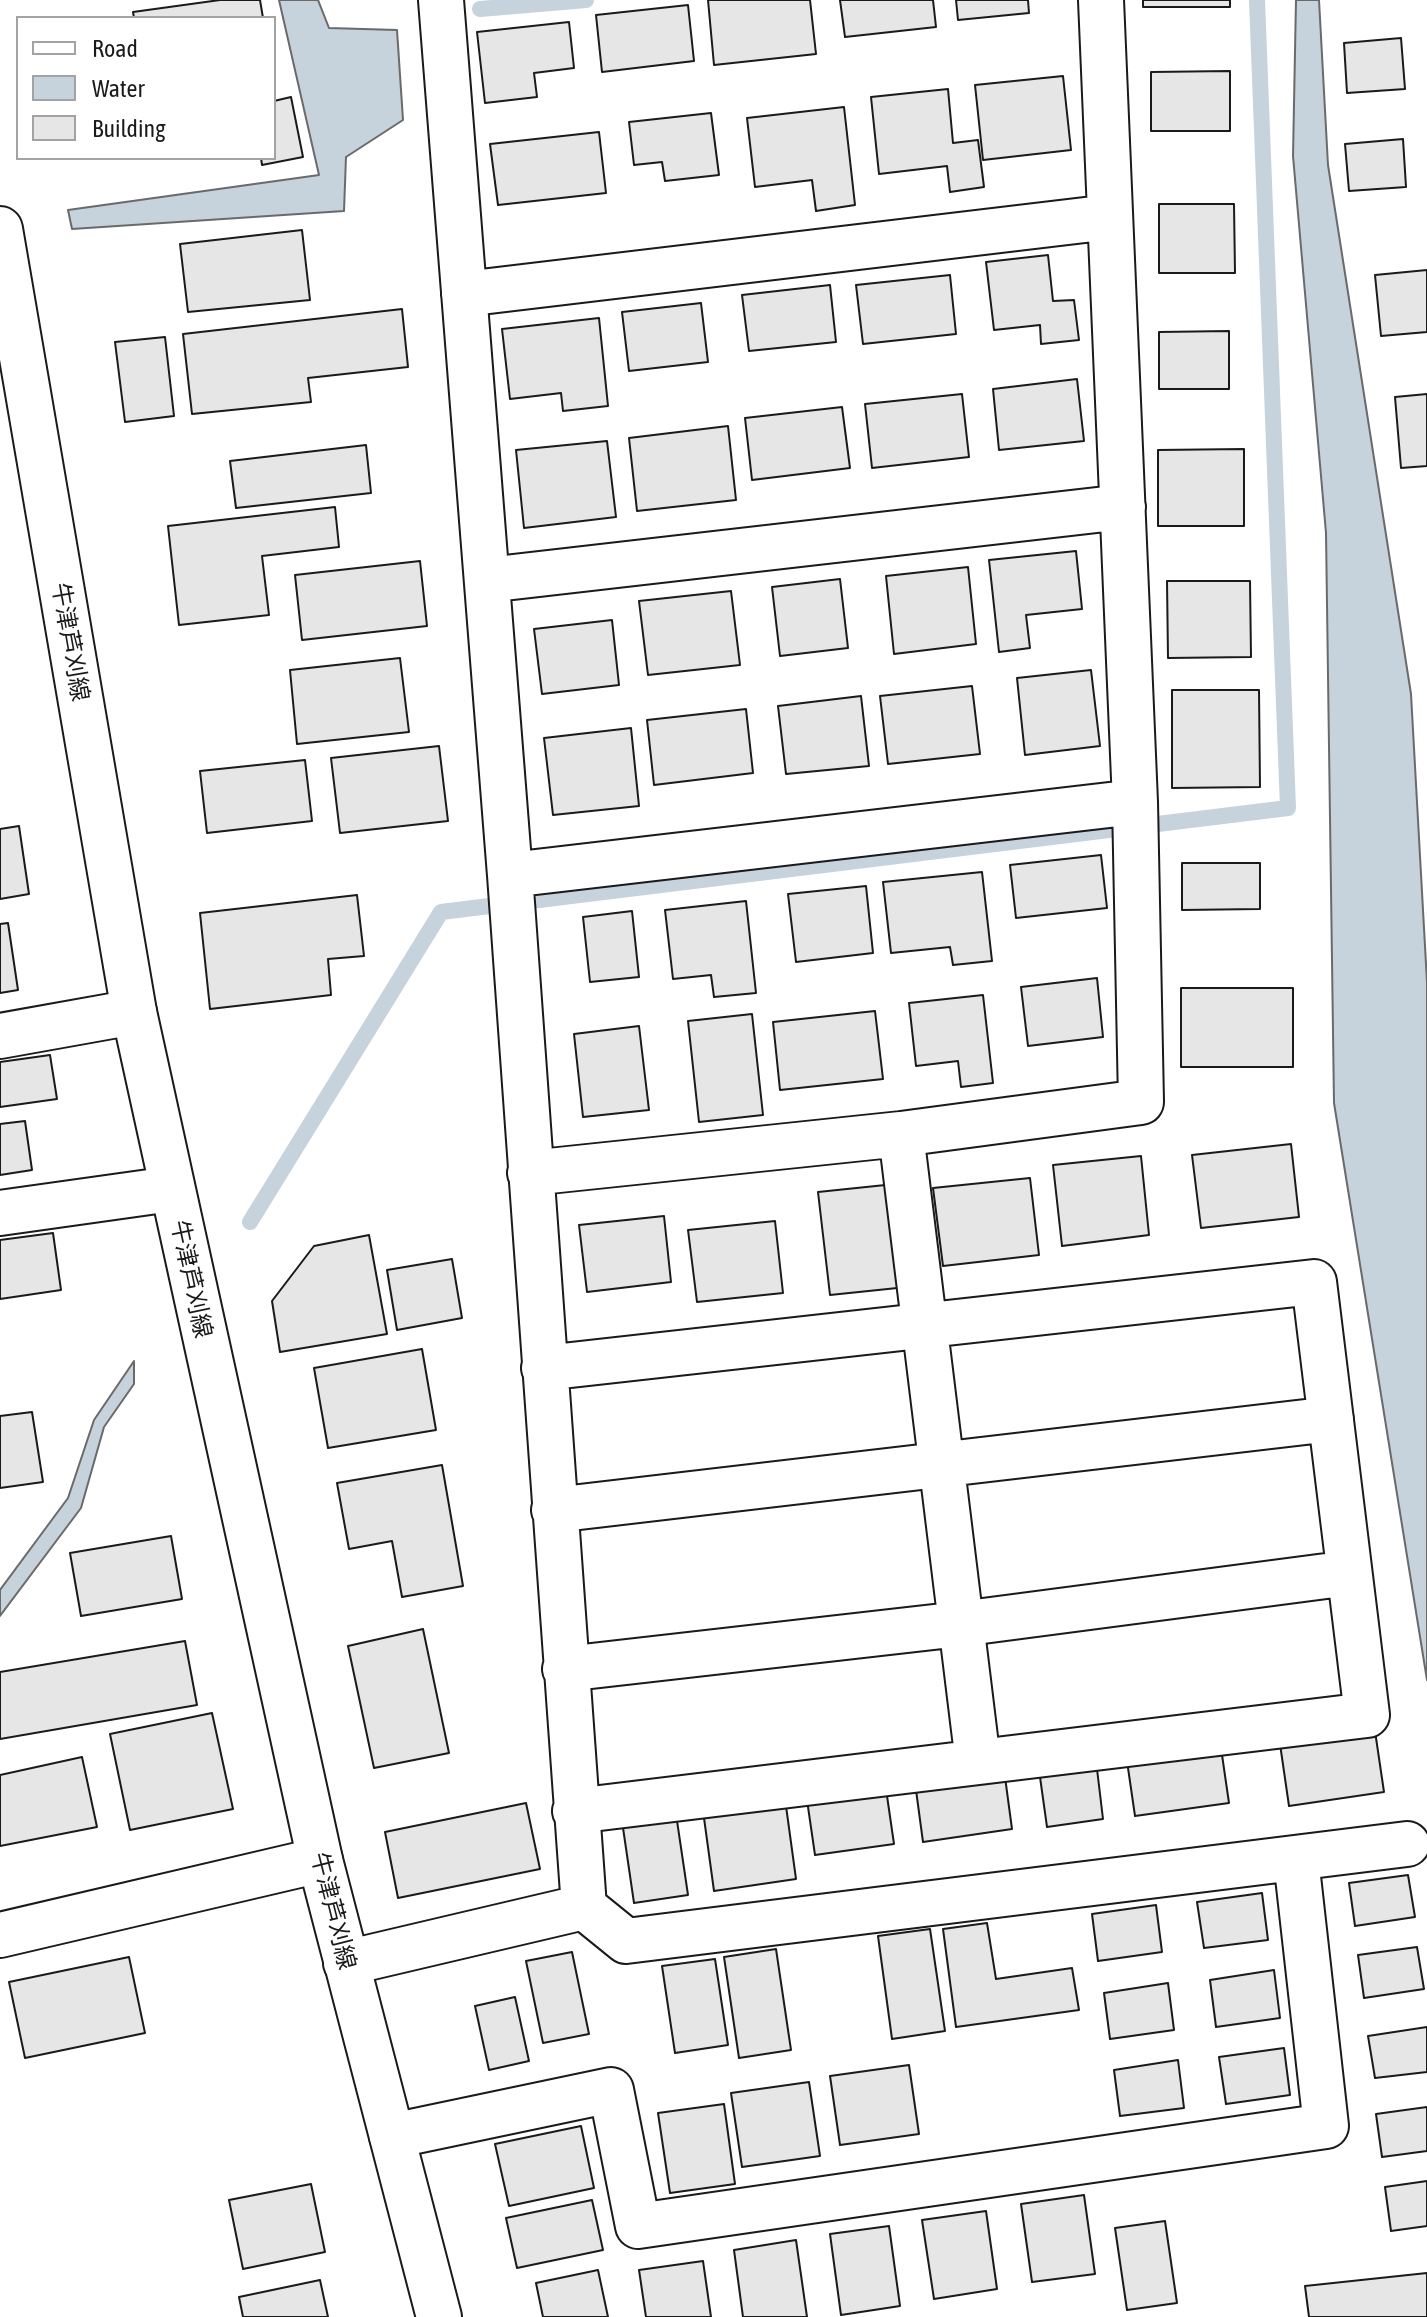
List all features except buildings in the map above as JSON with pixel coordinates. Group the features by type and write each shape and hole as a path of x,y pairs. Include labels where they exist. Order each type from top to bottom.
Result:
{"street":[{"path":"441,0 511,896 584,1907 626,1941 1407,1844"},
{"path":"530,1173 901,1134 1141,1102 1135,820 1101,0"},
{"path":"464,294 1110,217"},
{"name":"牛津芦刈線","path":"0,229 134,1012 171,1189 320,1860 439,2317"},
{"path":"487,580 1123,507"},
{"path":"511,896 1135,820"},
{"path":"0,1036 134,1012"},
{"path":"901,1134 922,1326 978,1762"},
{"path":"0,1213 171,1189"},
{"path":"544,1368 1314,1282 1367,1715 575,1811"},
{"path":"554,1510 1331,1419"},
{"path":"565,1669 960,1624 1349,1573"},
{"path":"392,2136 611,2090 638,2226 1326,2126 1296,1859"},
{"path":"0,1935 320,1860"},
{"path":"346,1963 584,1907"}],"water":[{"path":"279,0 318,0 329,28 397,30 403,120 346,157 344,211 72,229 68,210 319,175"},
{"path":"1296,0 1319,0 1328,165 1411,694 1427,982 1427,1680 1334,1103 1326,533 1293,156"},
{"path":"134,1361 134,1384 104,1427 81,1508 0,1616 0,1590 68,1498 94,1420"}],"waterway":[{"path":"480,9 586,0"},
{"path":"250,1222 441,912 1288,808 1257,0"}]}
